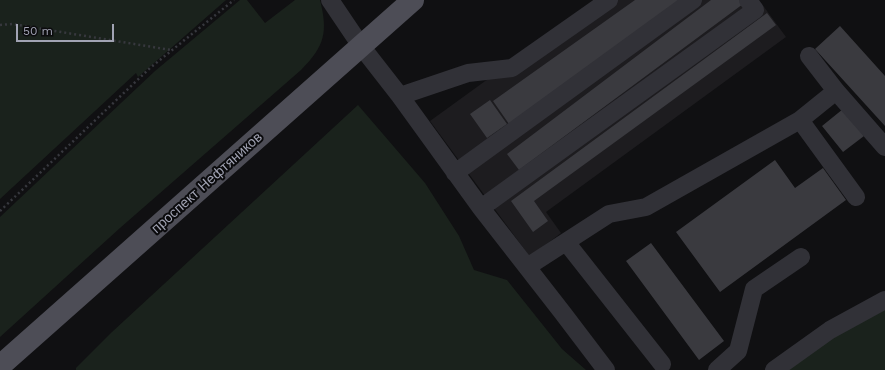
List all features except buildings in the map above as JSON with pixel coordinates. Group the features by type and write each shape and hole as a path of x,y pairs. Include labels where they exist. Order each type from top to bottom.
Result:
{"main road":[{"name":"проспект Нефтяников","path":"0,366 414,0"}],"street":[{"path":"330,0 361,46 400,96 481,208 606,370"},
{"path":"400,96 468,73 512,68 609,0"},
{"path":"455,173 692,0"},
{"path":"481,208 755,10 748,0"},
{"path":"809,56 836,91 885,147"},
{"path":"527,267 609,214 646,207 800,120 836,91"},
{"path":"800,120 856,197"},
{"path":"566,242 662,364"},
{"path":"717,370 738,351 754,289 801,256"},
{"path":"774,370 830,330 885,300"}],"path":[{"path":"0,211 150,68 234,0"},
{"path":"0,25 12,24 172,51"}],"shaded area":[{"path":"0,0 226,0 138,77 136,73 0,199"},
{"path":"240,0 247,0 265,23 295,0 320,0 324,30 320,46 301,70 120,228 0,337 0,217 155,71"},
{"path":"597,0 759,0 786,37 546,212 561,233 530,257 430,121"},
{"path":"358,105 425,183 459,236 474,270 507,280 562,349 586,370 76,370 76,368 112,332"},
{"path":"885,304 885,370 784,370"}]}
